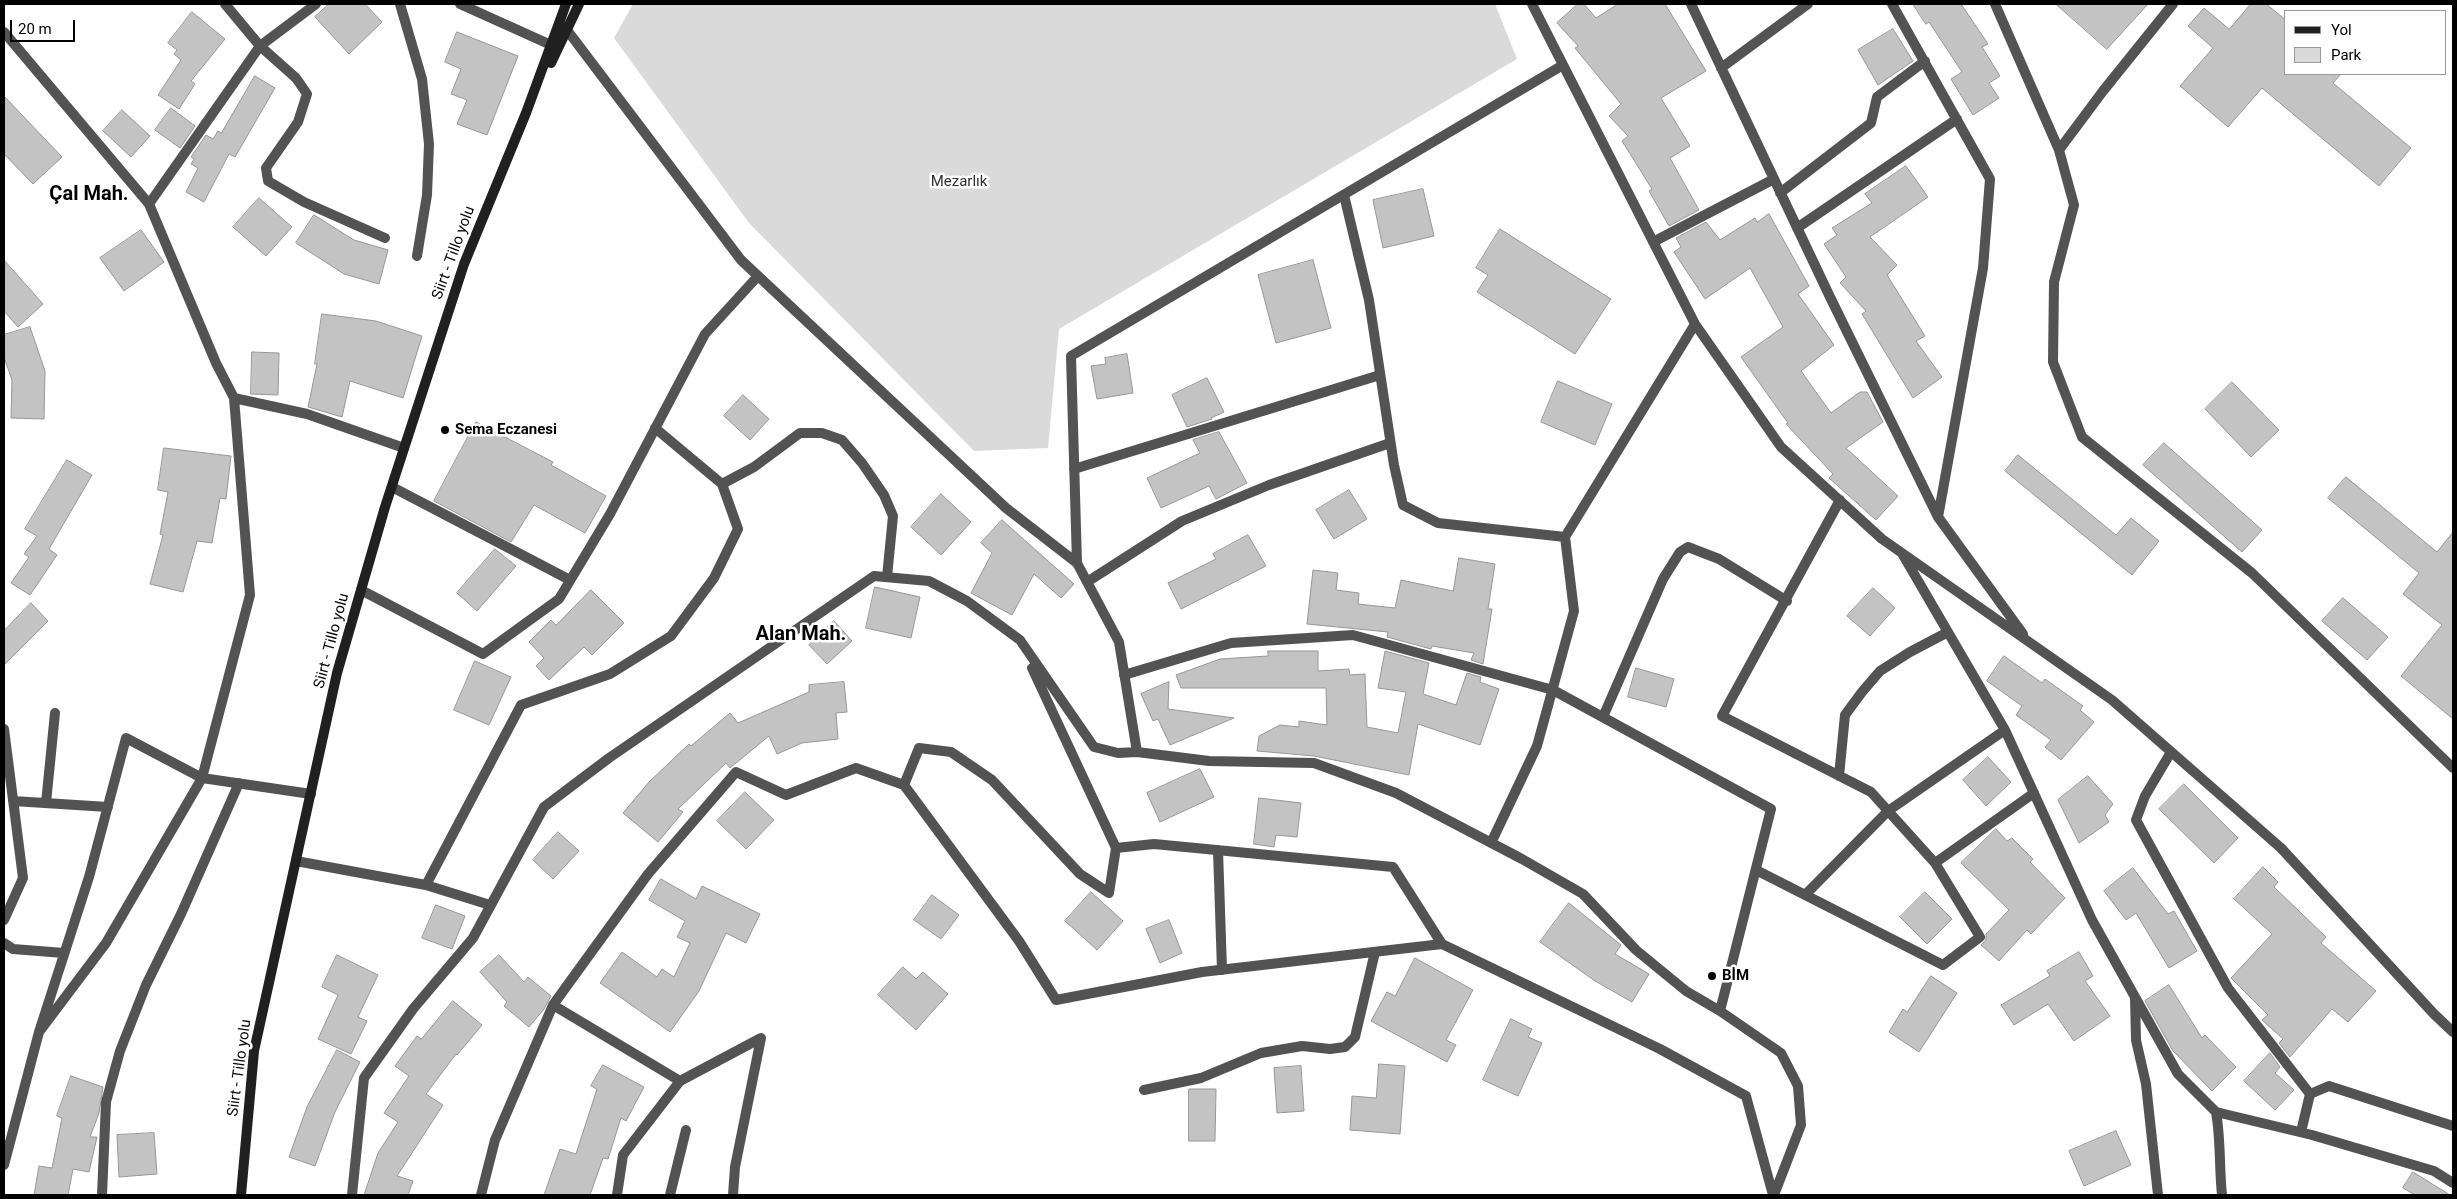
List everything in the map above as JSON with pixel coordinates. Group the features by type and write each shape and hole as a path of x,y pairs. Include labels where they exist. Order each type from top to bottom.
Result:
{"main road":[{"path":"526,113 566,4"},
{"path":"526,113 579,4"},
{"name":"Siirt - Tillo yolu","path":"241,1195 254,1051 337,673 404,448 464,264 526,113"}],"street":[{"path":"225,4 260,46 296,78 307,94 298,122 266,168 268,181 304,202 385,238"},
{"path":"149,204 260,46 316,4"},
{"path":"400,4 422,79 429,144 427,195 417,256"},
{"path":"460,4 551,45"},
{"path":"1532,4 1695,324 1781,447 1882,539 2112,700 2281,848 2453,1032"},
{"path":"1690,4 1796,228 1938,517 2028,641"},
{"path":"1721,68 1808,4"},
{"path":"1892,4 1990,180 1983,268 1938,517"},
{"path":"1995,4 2059,150 2074,205 2054,282 2053,362 2082,437 2252,573 2453,768"},
{"path":"2059,150 2103,91 2173,4"},
{"path":"566,30 741,260 1006,508 1076,563 1119,642 1137,752"},
{"path":"4,32 61,103 149,204 216,363 234,398 250,595 202,778 106,943 39,1032"},
{"path":"1780,193 1871,123 1877,97 1925,61"},
{"path":"1076,563 1071,356 1563,65"},
{"path":"1796,228 1957,119"},
{"path":"1653,242 1774,179"},
{"path":"1344,195 1370,300 1390,443 1403,505 1438,523 1565,537"},
{"path":"361,590 483,654 559,599 610,514 705,334 758,276"},
{"path":"1491,843 1537,746 1554,690 1574,611 1565,537 1695,324"},
{"path":"1074,469 1380,375"},
{"path":"234,398 307,414 404,448"},
{"path":"426,885 521,705 610,674 671,636 714,578 738,529 722,484 655,428"},
{"path":"722,484 754,467 800,433 822,433 842,440 862,463 884,495 892,516 887,577"},
{"path":"1087,582 1182,521 1269,485 1390,443"},
{"path":"392,487 570,580"},
{"path":"1756,870 1943,965 1980,937 1935,863 1871,792 1722,716 1787,601 1840,500"},
{"path":"1603,717 1663,579 1680,552 1688,547 1719,559 1787,601"},
{"path":"1901,552 2005,730 2092,920 2178,1074 2216,1112 2301,1132 2434,1171 2453,1183"},
{"path":"352,1195 364,1078 413,1009 474,938 490,904 544,807 616,753 874,576 929,580 967,601 1020,640 1094,747 1118,753 1137,752 1209,761 1314,763 1396,793 1583,894 1636,950 1686,991 1720,1011 1781,1053 1798,1086 1801,1125 1774,1195"},
{"path":"1839,776 1845,715 1862,692 1880,672 1910,652 1948,632"},
{"path":"1124,675 1231,643 1353,635 1554,690 1772,809 1720,1011"},
{"path":"904,785 919,748 951,752 992,780 1080,874 1109,893 1116,848 1020,640"},
{"path":"46,803 55,713"},
{"path":"4,728 23,878 4,920"},
{"path":"1805,895 1888,811 2005,730"},
{"path":"4,1165 39,1032 89,877 126,738 202,778 311,794"},
{"path":"2171,752 2145,796 2136,820 2228,988 2310,1094"},
{"path":"481,1195 495,1140 553,1005 648,874 736,772 786,795 856,768 904,785 1019,941 1056,1000 1222,970 1442,944"},
{"path":"102,1195 106,1102 120,1051 146,985 181,914 239,783"},
{"path":"1935,863 2034,793"},
{"path":"13,801 108,807"},
{"path":"1116,848 1154,844 1393,866 1442,944 1660,1049 1746,1096 1774,1195"},
{"path":"1218,850 1222,970"},
{"path":"296,861 426,885 490,904"},
{"path":"4,943 12,949 64,953"},
{"path":"1144,1090 1201,1078 1261,1053 1302,1046 1330,1049 1345,1048 1355,1037 1375,952"},
{"path":"2135,997 2136,1040 2146,1084 2158,1195"},
{"path":"553,1005 680,1081"},
{"path":"617,1195 623,1155 680,1081 761,1038 735,1167 732,1195"},
{"path":"2310,1094 2329,1086 2453,1126"},
{"path":"2301,1132 2310,1094"},
{"path":"2216,1112 2220,1134 2219,1169 2222,1195"},
{"path":"670,1195 686,1130"}],"green space":[{"name":"Mezarlık","path":"633,4 1495,4 1517,59 1059,329 1048,448 974,451 749,223 614,38"}],"building":[{"path":"329,4 365,4 382,22 349,54 315,17"},
{"path":"1578,4 1584,4 1596,18 1618,4 1665,4 1706,71 1661,98 1690,146 1670,158 1699,210 1669,226 1649,191 1652,189 1622,141 1628,136 1609,116 1621,104 1575,48 1578,46 1557,23"},
{"path":"1913,4 1961,4 1988,44 1982,47 2000,76 1989,83 1999,98 1973,115 1951,79 1962,72 1929,22 1926,24"},
{"path":"2056,4 2148,4 2107,49"},
{"path":"2251,4 2266,4 2284,18 2284,75 2340,75 2333,83 2411,148 2379,186 2262,88 2228,127 2180,86 2213,48 2188,26 2204,8 2229,29"},
{"path":"192,12 225,39 191,81 195,84 179,109 158,95 181,60 174,54 177,50 168,43"},
{"path":"1893,29 1913,61 1878,85 1858,50"},
{"path":"457,32 518,56 487,135 457,124 467,100 451,94 461,69 445,62"},
{"path":"255,76 275,88 235,157 229,154 204,202 186,192 198,168 191,164 194,159 191,157 206,135 213,139 218,131 221,133"},
{"path":"4,96 62,157 33,184 4,154"},
{"path":"171,108 195,126 180,148 155,130"},
{"path":"122,110 150,136 131,157 103,131"},
{"path":"1906,166 1928,197 1870,237 1897,265 1887,275 1925,336 1916,341 1942,377 1913,398 1862,314 1866,311 1840,283 1846,277 1824,244 1837,235 1832,228 1872,203 1865,194"},
{"path":"1423,189 1434,236 1383,248 1373,200"},
{"path":"259,198 292,227 266,256 233,227"},
{"path":"1769,214 1809,286 1798,294 1834,345 1801,371 1831,413 1860,392 1867,392 1883,422 1846,448 1898,496 1876,520 1829,478 1833,474 1786,424 1788,423 1741,357 1783,327 1750,268 1705,299 1674,252 1681,247 1676,238 1706,222 1720,240 1755,218 1757,222"},
{"path":"314,215 354,240 388,250 379,284 344,274 296,243"},
{"path":"1500,229 1611,299 1575,354 1477,292 1488,275 1476,268"},
{"path":"141,230 164,262 124,291 100,258"},
{"path":"4,260 43,304 18,327 4,311"},
{"path":"1313,260 1331,328 1276,343 1258,275"},
{"path":"322,314 376,321 422,336 403,398 350,381 342,417 308,407 317,364 315,364"},
{"path":"30,327 45,371 44,419 11,418 12,380 4,357 4,335"},
{"path":"252,352 279,353 278,395 251,394"},
{"path":"1127,354 1133,393 1097,399 1091,366 1106,364 1105,358"},
{"path":"1207,378 1224,412 1212,419 1187,427 1172,395"},
{"path":"1558,381 1612,404 1595,445 1541,422"},
{"path":"2232,382 2279,430 2251,457 2205,409"},
{"path":"743,395 769,419 750,440 724,416"},
{"path":"476,422 553,462 551,465 606,496 585,533 534,505 511,542 434,501"},
{"path":"1219,432 1247,483 1216,499 1209,486 1161,508 1147,478 1200,453 1193,440"},
{"path":"2164,443 2262,530 2242,552 2143,465"},
{"path":"164,448 231,456 226,499 220,498 212,543 197,541 183,592 150,584 163,535 160,534 168,492 158,490"},
{"path":"2018,455 2116,535 2131,518 2159,541 2132,575 2005,471"},
{"path":"67,460 92,475 49,549 57,555 30,595 11,583 29,557 24,554 37,536 25,529"},
{"path":"2346,477 2437,552 2453,532 2453,719 2401,676 2442,625 2403,594 2419,573 2328,498"},
{"path":"1349,490 1367,519 1334,539 1316,510"},
{"path":"941,494 971,522 941,555 911,527"},
{"path":"1002,520 1074,584 1061,598 1034,574 1012,615 971,593 992,553 981,543"},
{"path":"1248,535 1266,566 1181,609 1168,583 1216,559 1213,554"},
{"path":"495,549 516,566 477,611 457,593"},
{"path":"1459,558 1495,564 1488,609 1492,609 1483,664 1471,660 1474,653 1432,646 1431,649 1387,637 1388,632 1307,624 1313,570 1338,573 1336,590 1359,593 1358,604 1395,608 1401,580 1453,591"},
{"path":"875,587 920,597 911,638 866,628"},
{"path":"1873,588 1895,608 1870,636 1847,616"},
{"path":"591,590 624,623 592,655 584,647 549,680 536,666 544,658 529,642 551,620 556,625"},
{"path":"2343,598 2388,637 2367,660 2322,621"},
{"path":"31,603 48,621 4,665 4,631"},
{"path":"834,621 852,641 827,664 809,645"},
{"path":"1268,651 1318,651 1318,671 1349,669 1350,675 1365,674 1367,727 1398,733 1406,692 1378,688 1385,651 1429,663 1423,694 1456,705 1467,673 1481,677 1480,682 1499,689 1480,745 1418,724 1409,775 1314,756 1257,751 1259,736 1280,725 1299,727 1299,721 1327,725 1326,688 1181,688 1176,675 1220,659 1268,656"},
{"path":"2004,656 2042,683 2045,679 2083,706 2080,710 2094,722 2061,760 2045,747 2051,740 2016,715 2022,706 1987,681"},
{"path":"475,661 511,677 489,725 454,710"},
{"path":"1636,668 1674,679 1666,707 1628,697"},
{"path":"844,682 847,712 836,713 838,739 802,743 777,754 769,736 730,768 726,763 678,809 683,812 658,842 623,813 649,782 689,744 691,746 730,713 738,723 809,692 809,685"},
{"path":"1169,682 1168,709 1234,718 1170,745 1158,719 1153,721 1141,694"},
{"path":"1988,757 2011,782 1986,806 1963,780"},
{"path":"1200,769 1214,797 1160,822 1147,793"},
{"path":"2088,776 2113,804 2105,815 2109,822 2079,843 2058,800"},
{"path":"2184,784 2238,838 2214,863 2159,809"},
{"path":"745,792 774,820 746,849 717,821"},
{"path":"1259,798 1301,803 1297,837 1276,835 1274,847 1254,844"},
{"path":"1996,829 2007,841 2012,838 2033,859 2030,862 2065,898 2031,934 2027,930 1999,961 1981,945 1986,940 1986,934 2009,910 1961,863"},
{"path":"558,832 579,851 553,879 533,860"},
{"path":"2263,867 2278,882 2274,887 2326,937 2321,943 2376,991 2348,1022 2332,1009 2290,1057 2279,1043 2283,1039 2262,1020 2268,1015 2231,978 2272,934 2234,899"},
{"path":"2133,868 2168,914 2174,911 2197,951 2169,968 2136,913 2126,920 2104,891"},
{"path":"661,879 696,899 702,886 760,914 746,943 726,933 699,991 670,1032 600,983 622,952 657,977 662,969 674,977 690,943 677,937 685,921 649,900"},
{"path":"1091,892 1123,921 1097,950 1065,921"},
{"path":"1925,892 1952,919 1927,944 1900,917"},
{"path":"932,895 959,915 941,939 914,920"},
{"path":"1569,903 1621,945 1615,954 1649,974 1632,1002 1595,981 1540,942"},
{"path":"436,905 465,916 452,949 422,938"},
{"path":"1169,920 1182,953 1160,963 1146,929"},
{"path":"2079,952 2093,976 2085,981 2110,1016 2074,1041 2048,1004 2014,1025 2001,1005 2050,976 2047,971"},
{"path":"337,955 378,975 358,1017 367,1021 351,1054 318,1039 338,995 322,987"},
{"path":"499,955 524,982 528,977 551,996 544,1009 529,1027 504,1006 507,1002 480,972"},
{"path":"1415,958 1473,990 1446,1040 1456,1045 1447,1062 1371,1021 1387,992 1395,996"},
{"path":"903,967 916,979 923,972 948,994 916,1030 878,995"},
{"path":"1931,976 1957,993 1919,1052 1889,1032 1903,1009 1907,1012"},
{"path":"2169,985 2202,1038 2205,1035 2236,1067 2212,1091 2173,1051 2145,1001"},
{"path":"453,1001 482,1025 456,1054 426,1094 443,1105 397,1176 413,1181 408,1195 364,1195 378,1153 398,1122 384,1113 409,1076 395,1066 417,1036 421,1039"},
{"path":"1511,1019 1532,1029 1528,1037 1542,1043 1518,1096 1483,1080"},
{"path":"337,1050 360,1062 335,1112 315,1166 289,1157 307,1107"},
{"path":"2270,1053 2280,1067 2275,1073 2294,1090 2275,1110 2244,1081"},
{"path":"1379,1064 1405,1066 1400,1134 1350,1130 1352,1096 1376,1098"},
{"path":"603,1065 644,1087 626,1121 621,1118 608,1159 603,1158 590,1195 544,1195 560,1149 576,1154 597,1089 591,1086"},
{"path":"1301,1066 1304,1111 1277,1113 1274,1068"},
{"path":"71,1076 103,1087 99,1113 90,1137 97,1137 89,1172 73,1169 68,1195 34,1195 39,1166 52,1168 62,1118 57,1116"},
{"path":"1189,1089 1216,1089 1215,1141 1189,1141"},
{"path":"2116,1131 2131,1165 2084,1186 2069,1151"},
{"path":"154,1133 157,1174 119,1177 117,1135"},
{"path":"2413,1172 2450,1195 2415,1195 2403,1188"}],"place":[{"name":"Sema Eczanesi","path":"445,430"},
{"name":"BİM","path":"1712,976"}],"district":[{"name":"Çal Mah.","path":"89,195"},
{"name":"Alan Mah.","path":"801,635"}]}
